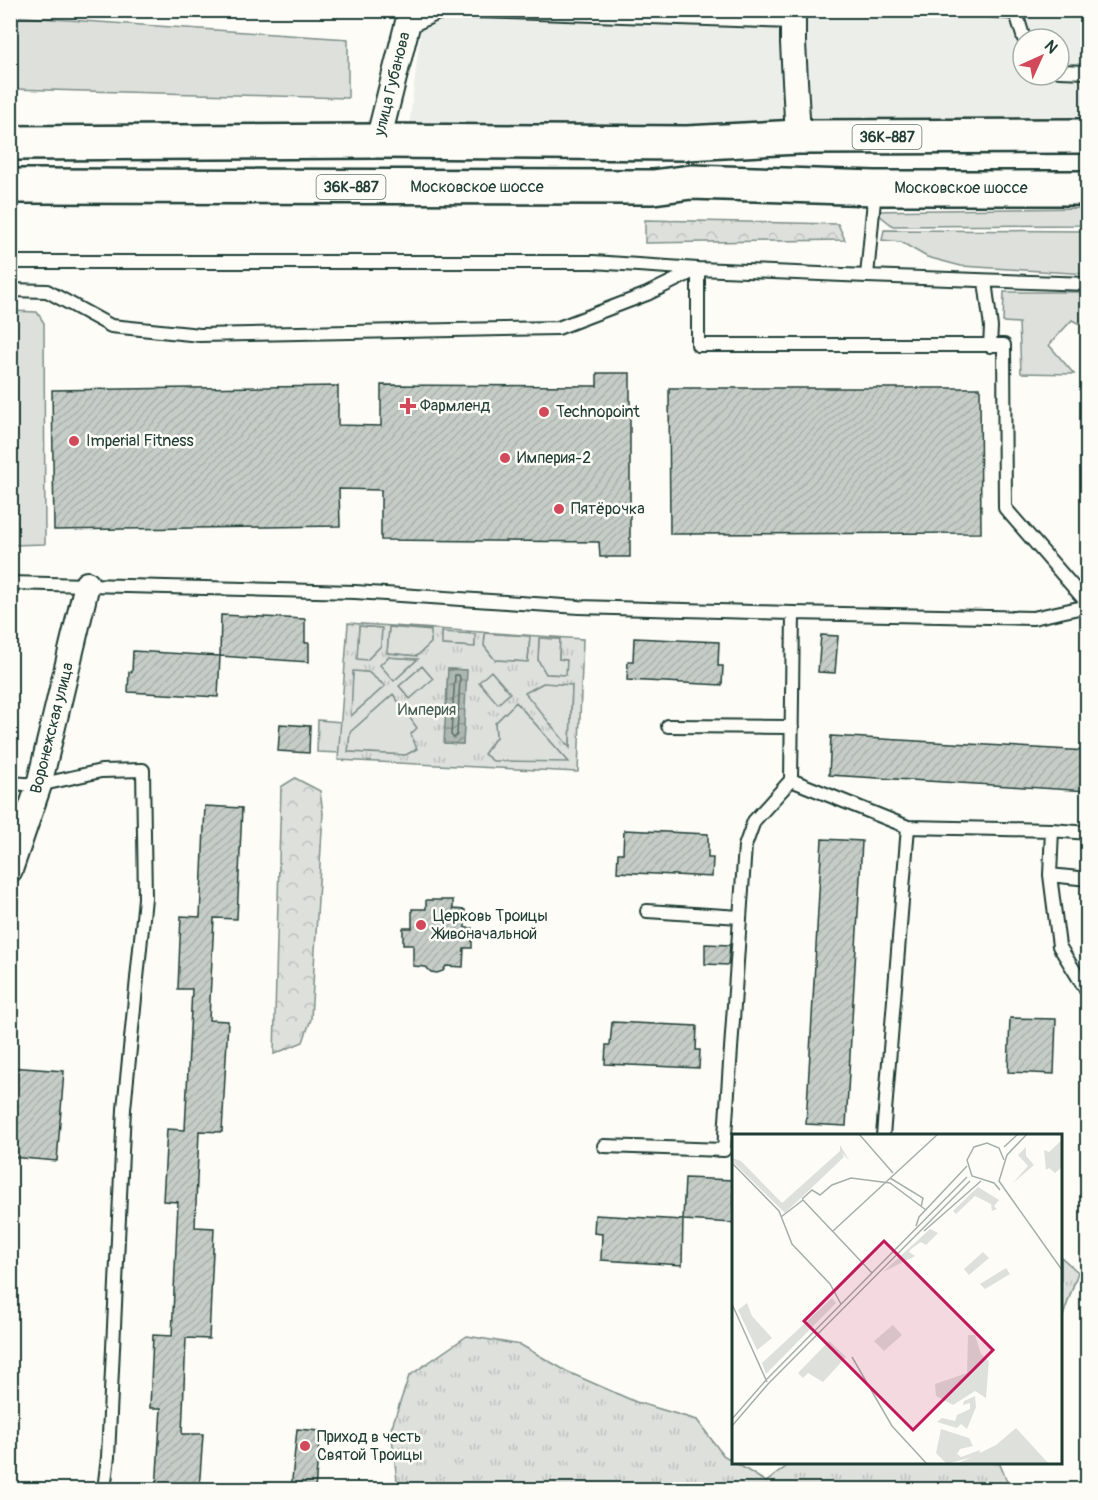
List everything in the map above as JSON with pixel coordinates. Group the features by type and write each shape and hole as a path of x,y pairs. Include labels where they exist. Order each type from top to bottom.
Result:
{"main road":[{"name":"Московское шоссе","path":"10,165 376,150 687,143 798,137 1088,136"},
{"name":"Московское шоссе","path":"10,143 376,150 652,163 691,182"},
{"name":"Московское шоссе","path":"652,163 687,143"},
{"name":"Московское шоссе","path":"10,186 652,188 691,182 875,188 1088,188"}],"street":[{"path":"793,16 798,137"},
{"name":"улица Губанова","path":"376,150 409,20"},
{"name":"Воронежская улица","path":"10,870 39,785 87,584"}],"lane":[{"path":"990,10 1016,13 1020,27"},
{"path":"409,20 438,13 478,11 793,16"},
{"path":"1071,71 1088,72"},
{"path":"867,276 875,188"},
{"path":"10,262 593,262 698,269 1088,284"},
{"path":"10,290 47,291 111,326 200,335 558,328 647,294 698,269"},
{"path":"10,583 355,592 579,607 1033,618 1088,605 1005,508 1004,345 698,345 698,269"},
{"path":"985,281 991,327 990,346"},
{"path":"604,1146 724,1150 745,846 754,821 791,780 793,613"},
{"path":"668,726 792,727"},
{"path":"10,783 39,785 101,771 143,770 145,898 123,1108 108,1457 104,1490"},
{"path":"791,780 908,827 1088,833"},
{"path":"883,1134 908,827"},
{"path":"1052,830 1050,875 1059,946 1088,993"},
{"path":"1050,875 1088,879"},
{"path":"647,911 740,917"}],"shaded area":[{"path":"423,11 1087,11 1087,124 409,128"}],"green space":[{"path":"10,16 348,39 348,98 11,89"},
{"path":"1087,208 1087,225 893,226 874,211"},
{"path":"645,220 838,224 845,240 645,243"},
{"path":"884,230 1087,231 1087,274 961,266 927,257 901,242 882,240"},
{"path":"1004,292 1087,292 1087,328 1072,320 1049,345 1074,374 1021,373 1019,323 1003,322"},
{"path":"11,311 37,312 44,323 45,544 11,545"},
{"name":"Империя","path":"348,623 583,639 578,772 338,760","holes":["359,626 382,628 381,646 367,660 357,659","389,627 431,630 431,643 417,656 387,653","442,632 475,634 475,647 442,645","485,633 530,636 528,662 495,660 484,646","539,638 560,639 559,659 567,660 566,675 546,674 538,660","388,657 418,659 394,681 380,665","422,666 433,679 410,699 399,686","448,669 466,670 463,744 445,743","353,671 368,672 385,686 351,716","491,671 510,693 498,704 479,682","543,683 572,685 570,748 525,693","393,694 417,728 411,734 417,749 406,755 348,752 350,732","516,702 569,762 493,761 484,754 496,737 495,723"]},
{"path":"359,626 382,628 381,646 367,660 356,660"},
{"path":"389,627 432,631 431,643 417,656 387,653"},
{"path":"442,631 476,634 475,647 441,645"},
{"path":"485,633 530,636 528,662 495,660 484,646"},
{"path":"539,638 560,639 559,659 567,660 567,675 546,674 538,660"},
{"path":"388,657 418,659 394,681 379,665"},
{"path":"422,666 434,679 410,699 399,686"},
{"path":"353,671 368,672 385,686 350,717"},
{"path":"491,671 511,693 498,705 478,682"},
{"path":"543,683 572,684 570,749 524,693"},
{"path":"393,694 418,728 417,749 406,755 348,752 350,732"},
{"path":"516,702 570,763 493,761 484,754 496,737 495,723"},
{"path":"318,720 342,722 341,753 317,752"},
{"path":"295,778 320,791 323,813 311,1019 303,1042 274,1054 281,787"},
{"path":"1062,1258 1078,1272 1062,1319"},
{"path":"467,1336 521,1345 568,1372 636,1402 697,1420 723,1455 732,1461 732,1464 737,1464 766,1482 790,1464 1000,1464 1010,1489 398,1489 391,1429 409,1376"}],"water":[{"path":"448,669 467,670 463,744 444,743"}],"building":[{"path":"597,373 630,373 630,557 600,557 599,542 381,540 381,490 339,489 340,526 54,530 52,390 338,386 338,425 381,426 381,385 597,386"},
{"path":"669,388 980,388 981,533 670,534"},
{"path":"221,615 305,619 305,643 309,643 309,662 220,656"},
{"path":"821,635 838,636 835,673 818,672"},
{"path":"634,638 719,642 718,666 723,666 722,685 627,680 628,661 633,661"},
{"path":"133,651 220,656 218,697 128,692"},
{"path":"280,724 310,726 309,753 278,751"},
{"path":"831,736 1088,751 1088,791 829,775"},
{"path":"205,806 242,808 237,919 214,918 209,1020 228,1021 222,1132 199,1131 195,1227 214,1228 209,1339 186,1338 182,1434 203,1434 199,1490 156,1490 161,1408 150,1408 153,1335 172,1336 178,1202 163,1201 167,1129 185,1130 192,989 178,989 181,916 200,917"},
{"path":"624,830 708,834 708,858 713,858 712,877 617,872 618,853 623,853"},
{"path":"822,839 862,841 846,1126 806,1124"},
{"path":"426,900 453,900 453,909 465,910 465,928 472,928 472,948 464,948 463,967 446,966 443,971 437,973 431,972 426,967 413,966 413,945 403,945 403,928 412,928 412,909 426,909"},
{"path":"705,944 730,945 728,965 705,964"},
{"path":"1010,1018 1056,1019 1054,1074 1008,1072"},
{"path":"612,1022 697,1026 696,1050 700,1050 699,1068 605,1064 606,1045 610,1045"},
{"path":"10,1067 64,1071 57,1161 10,1157"},
{"path":"685,1178 732,1180 732,1223 683,1220"},
{"path":"595,1215 683,1220 682,1265 601,1260 602,1234 594,1233"},
{"path":"297,1429 320,1431 315,1490 291,1490"}],"place":[{"name":"Фармленд","path":"408,406"},
{"name":"Technopoint","path":"544,412"},
{"name":"Imperial Fitness","path":"74,441"},
{"name":"Империя-2","path":"505,458"},
{"name":"Пятёрочка","path":"559,509"},
{"name":"Церковь Троицы Живоначальной","path":"421,925"},
{"name":"Приход в честь Святой Троицы","path":"305,1446"}]}
